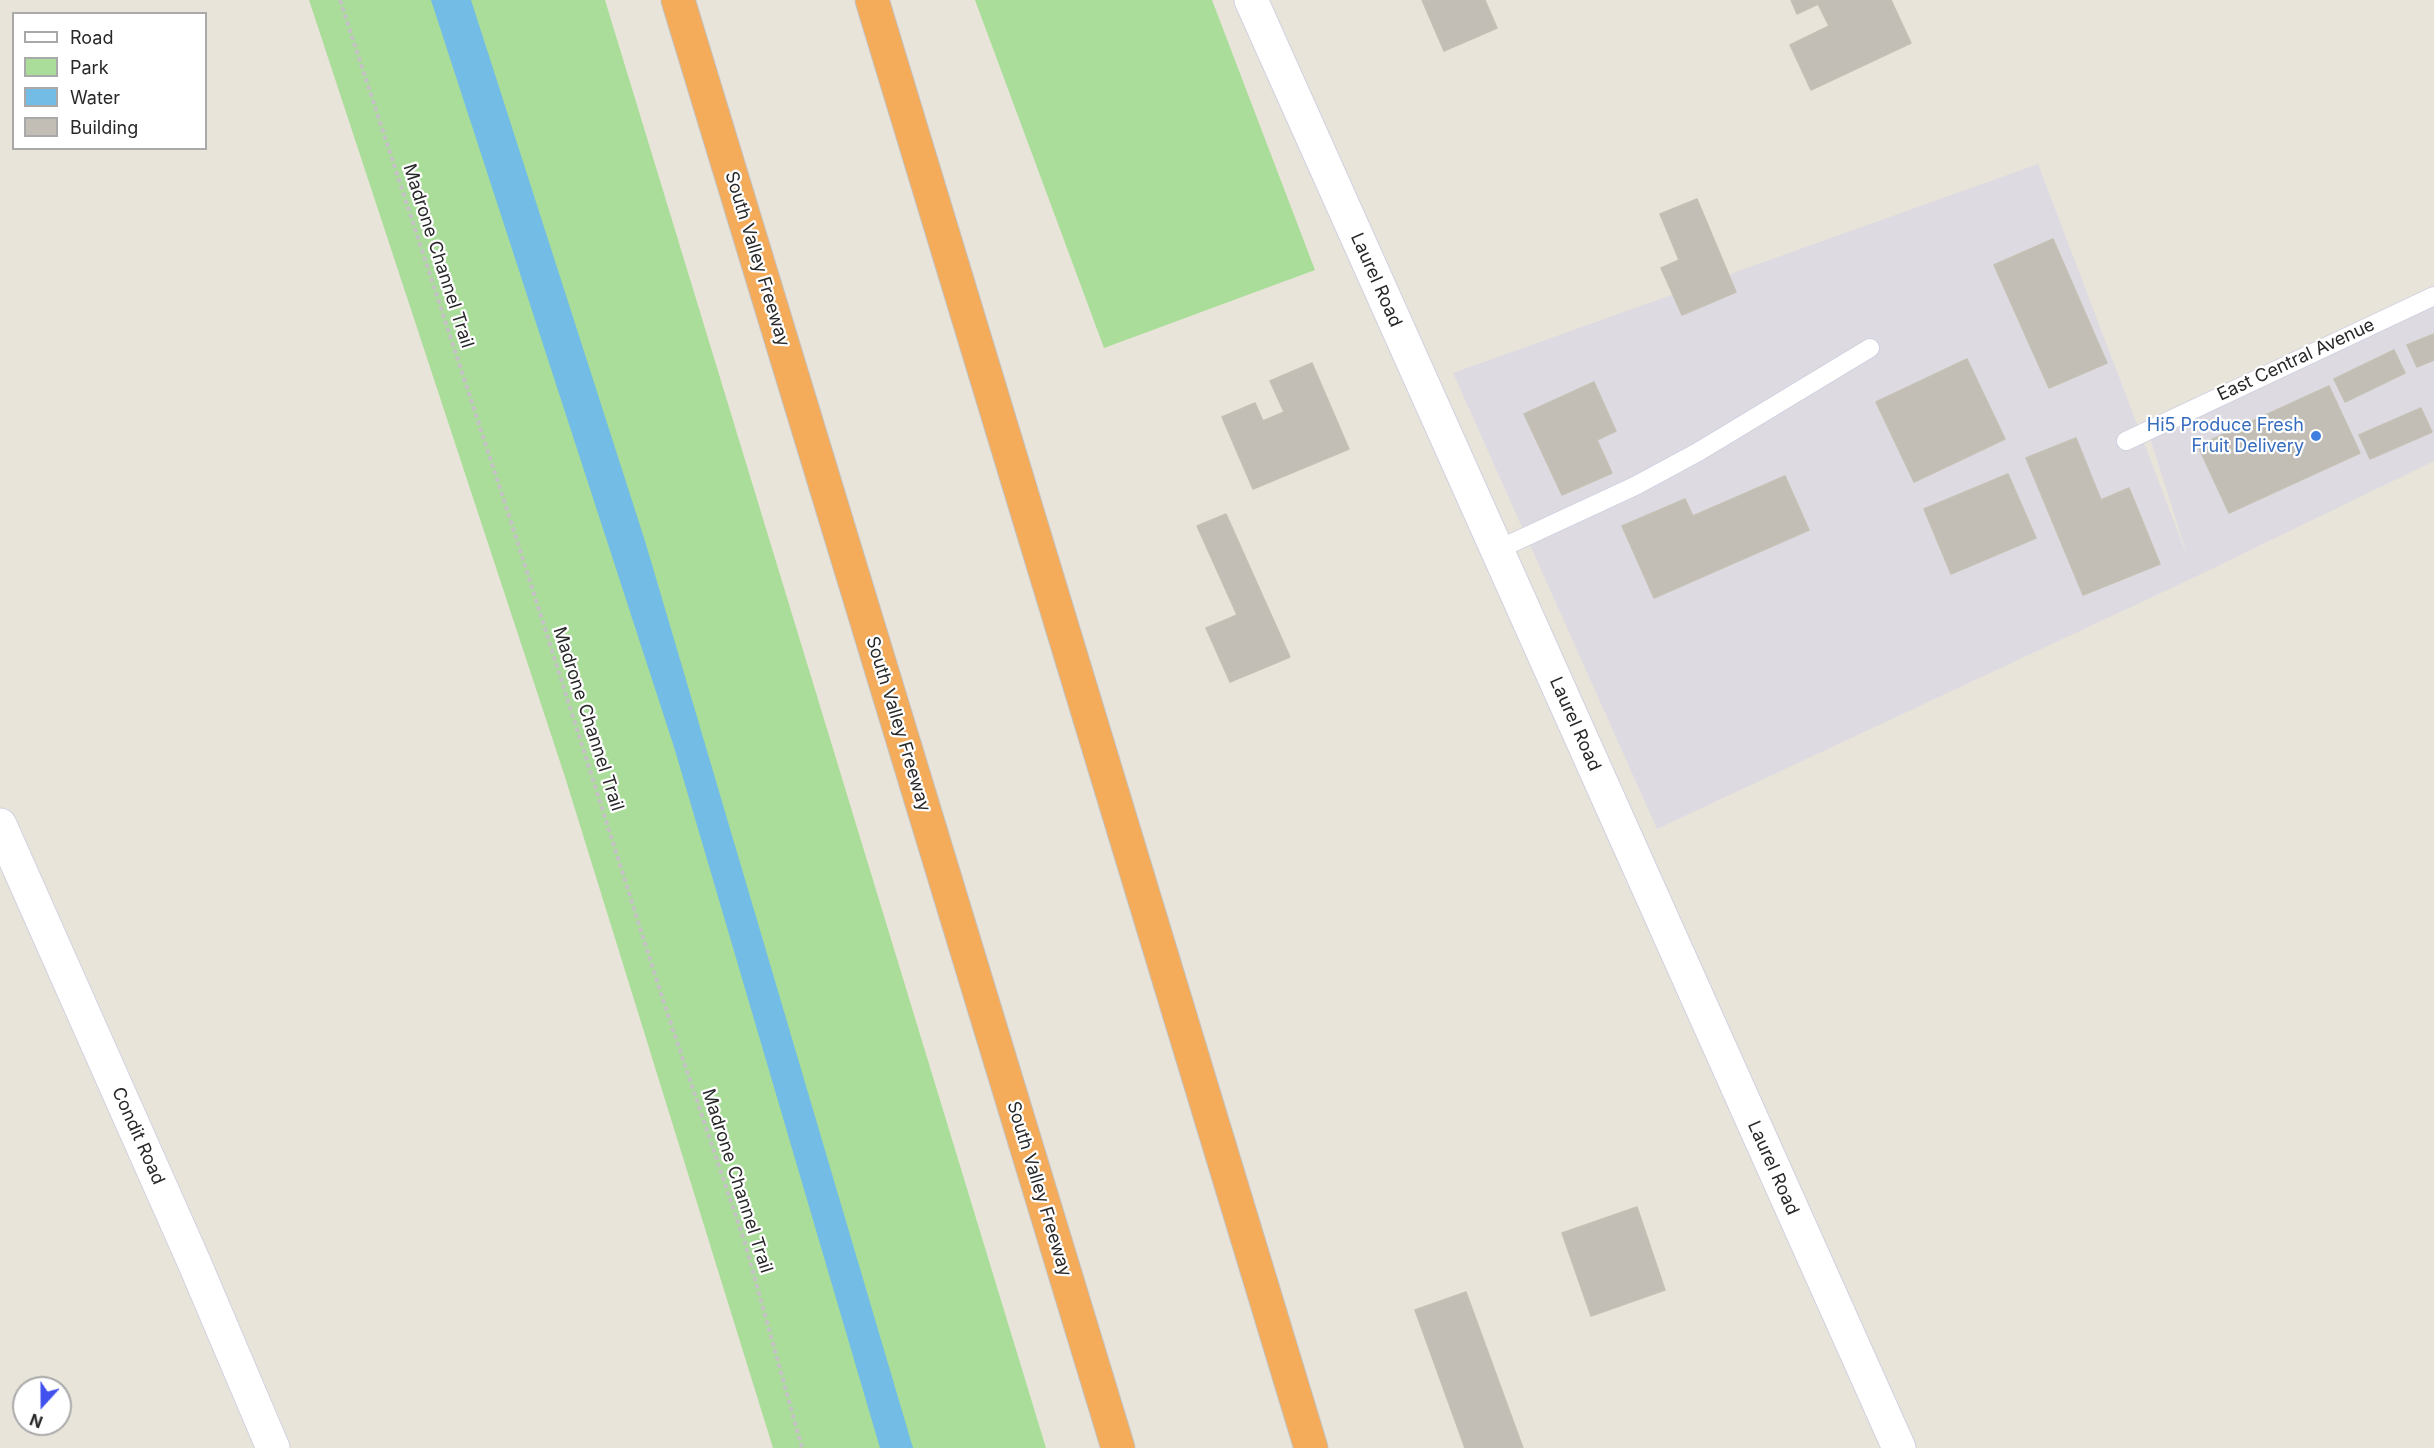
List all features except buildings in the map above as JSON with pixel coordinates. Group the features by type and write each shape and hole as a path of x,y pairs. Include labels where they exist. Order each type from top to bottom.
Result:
{"highway":[{"name":"South Valley Freeway","path":"678,0 1118,1448"},
{"path":"872,0 1311,1448"}],"street":[{"name":"Laurel Road","path":"1251,0 1899,1448"},
{"name":"Condit Road","path":"0,825 184,1240 273,1448"}],"lane":[{"name":"East Central Avenue","path":"2126,441 2434,296"},
{"path":"1497,550 1635,486 1698,452 1870,348"}],"path":[{"name":"Madrone Channel Trail","path":"340,0 510,519 663,1000 744,1243 802,1448"}],"shaded area":[{"path":"2038,164 2189,561 2149,435 2434,297 2434,461 2195,577 1657,829 1453,373"}],"green space":[{"path":"309,0 605,0 1046,1448 773,1448 565,777"},
{"path":"975,0 1212,0 1315,270 1104,348"}],"water":[{"path":"431,0 471,0 645,541 913,1448 880,1448 674,747"}],"place":[{"name":"Hi5 Produce Fresh Fruit Delivery","path":"2316,436"}]}
